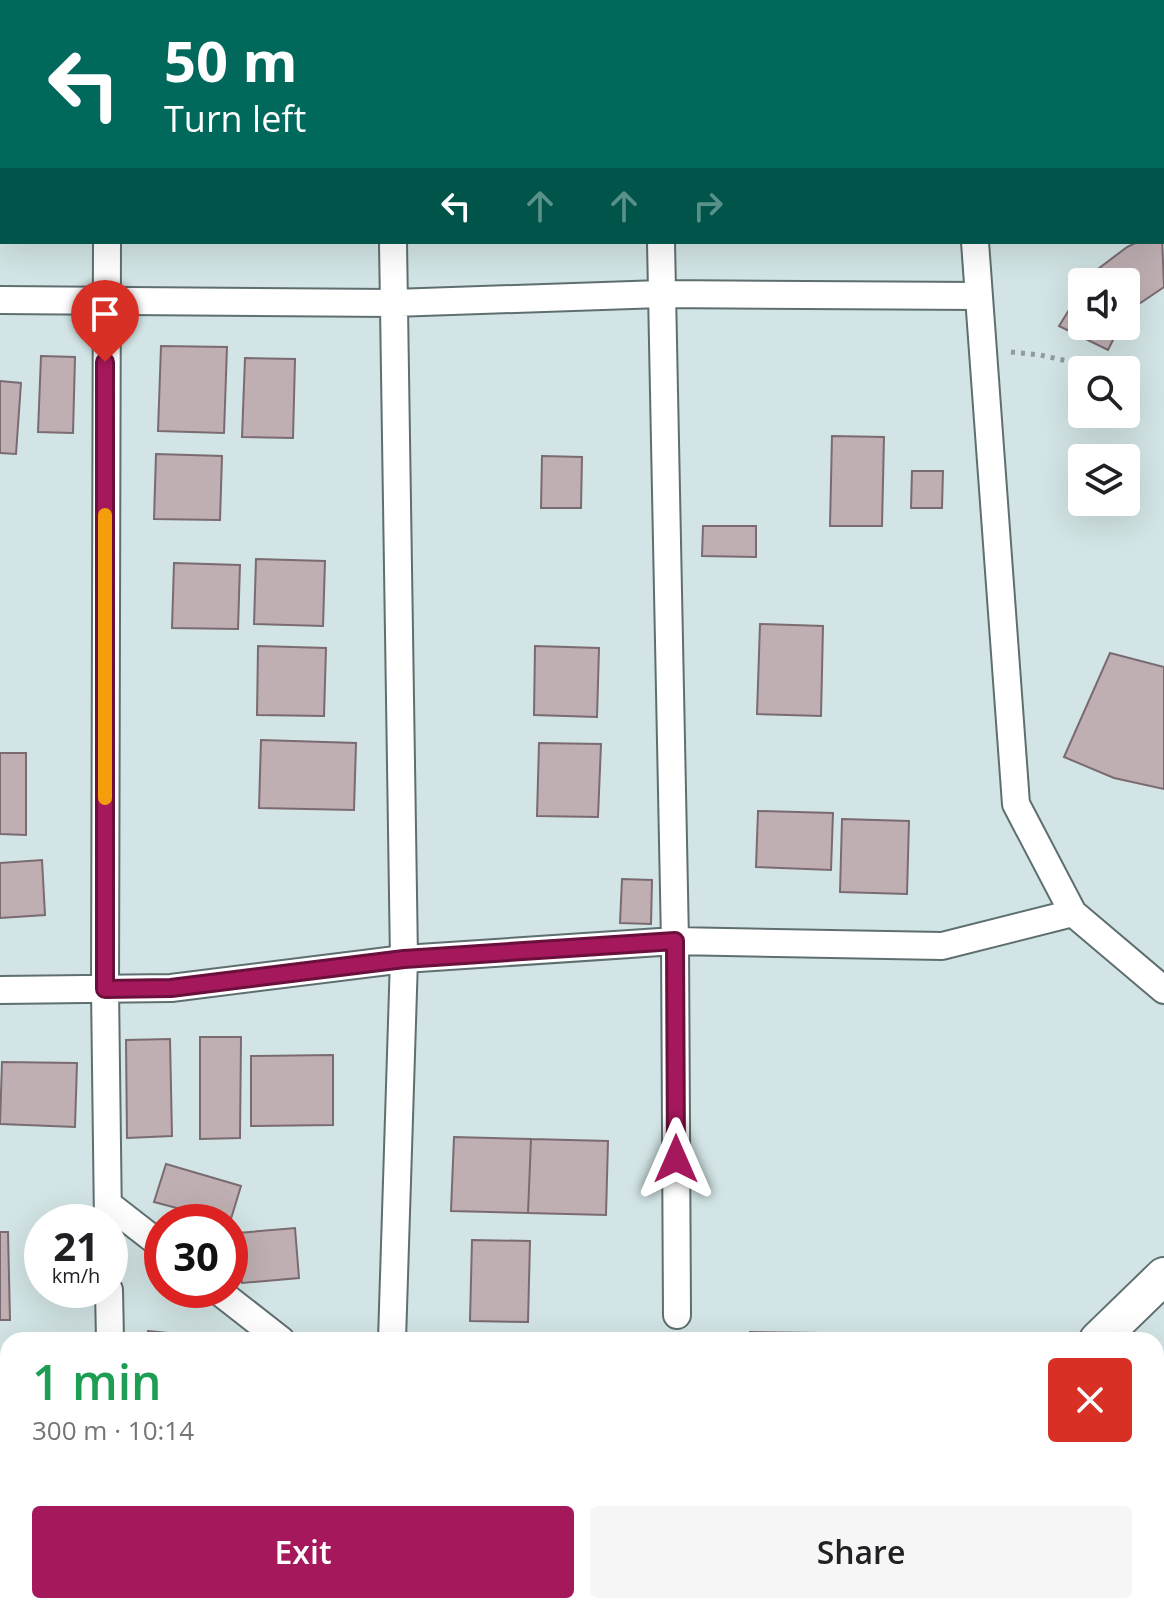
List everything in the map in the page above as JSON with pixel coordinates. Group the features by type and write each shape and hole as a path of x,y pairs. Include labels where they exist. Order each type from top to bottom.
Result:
{"main road":[{"path":"1106,1332 1164,1276"}],"street":[{"path":"107,244 105,989 108,1204"},
{"path":"392,1332 404,959 393,244"},
{"path":"661,244 675,941 677,1315"},
{"path":"975,244 1016,804 1073,913 1164,990"},
{"path":"0,300 393,303 661,294 978,296"},
{"path":"0,990 171,988 404,959 675,941 942,946 1073,913"},
{"path":"109,1308 110,1332"},
{"path":"240,1308 271,1332"}],"path":[{"path":"983,350 1040,355 1068,361"}],"building":[{"path":"1133,244 1162,244 1164,287 1140,303 1140,268 1099,268"},
{"path":"1068,312 1068,330 1059,326"},
{"path":"1088,340 1113,340 1108,350"},
{"path":"161,346 227,347 224,433 158,431"},
{"path":"41,356 75,357 73,433 38,432"},
{"path":"245,358 295,359 293,438 242,437"},
{"path":"0,381 21,383 16,454 0,453"},
{"path":"832,436 884,437 882,526 830,526"},
{"path":"156,454 222,456 220,520 154,519"},
{"path":"542,456 582,457 581,508 541,508"},
{"path":"912,471 943,471 942,508 911,508"},
{"path":"703,526 756,526 756,557 702,556"},
{"path":"256,559 325,561 323,626 254,624"},
{"path":"174,563 240,565 238,629 172,628"},
{"path":"760,624 823,626 821,716 757,714"},
{"path":"258,646 326,648 324,716 257,715"},
{"path":"535,646 599,648 597,717 534,715"},
{"path":"1110,653 1164,667 1164,789 1114,778 1064,757"},
{"path":"261,740 356,743 354,810 259,808"},
{"path":"539,743 601,744 598,817 537,816"},
{"path":"0,753 26,753 26,835 0,834"},
{"path":"758,811 833,813 831,870 756,867"},
{"path":"842,819 909,821 907,894 840,892"},
{"path":"42,860 45,915 0,918 0,863"},
{"path":"622,879 652,880 651,924 620,923"},
{"path":"200,1037 241,1037 240,1138 200,1139"},
{"path":"170,1039 172,1136 127,1138 126,1040"},
{"path":"333,1055 333,1125 251,1126 251,1056"},
{"path":"2,1062 77,1063 75,1127 0,1124"},
{"path":"454,1137 531,1139 528,1213 451,1211"},
{"path":"531,1139 608,1141 606,1215 528,1213"},
{"path":"166,1164 241,1186 236,1204 154,1202"},
{"path":"295,1228 299,1278 248,1282 248,1232"},
{"path":"0,1232 8,1232 10,1320 0,1320"},
{"path":"472,1240 530,1241 528,1322 470,1321"}],"slow traffic":[{"path":"105,515 105,798"}],"route":[{"path":"105,362 105,989 171,988 404,959 675,941 676,1159"}]}
